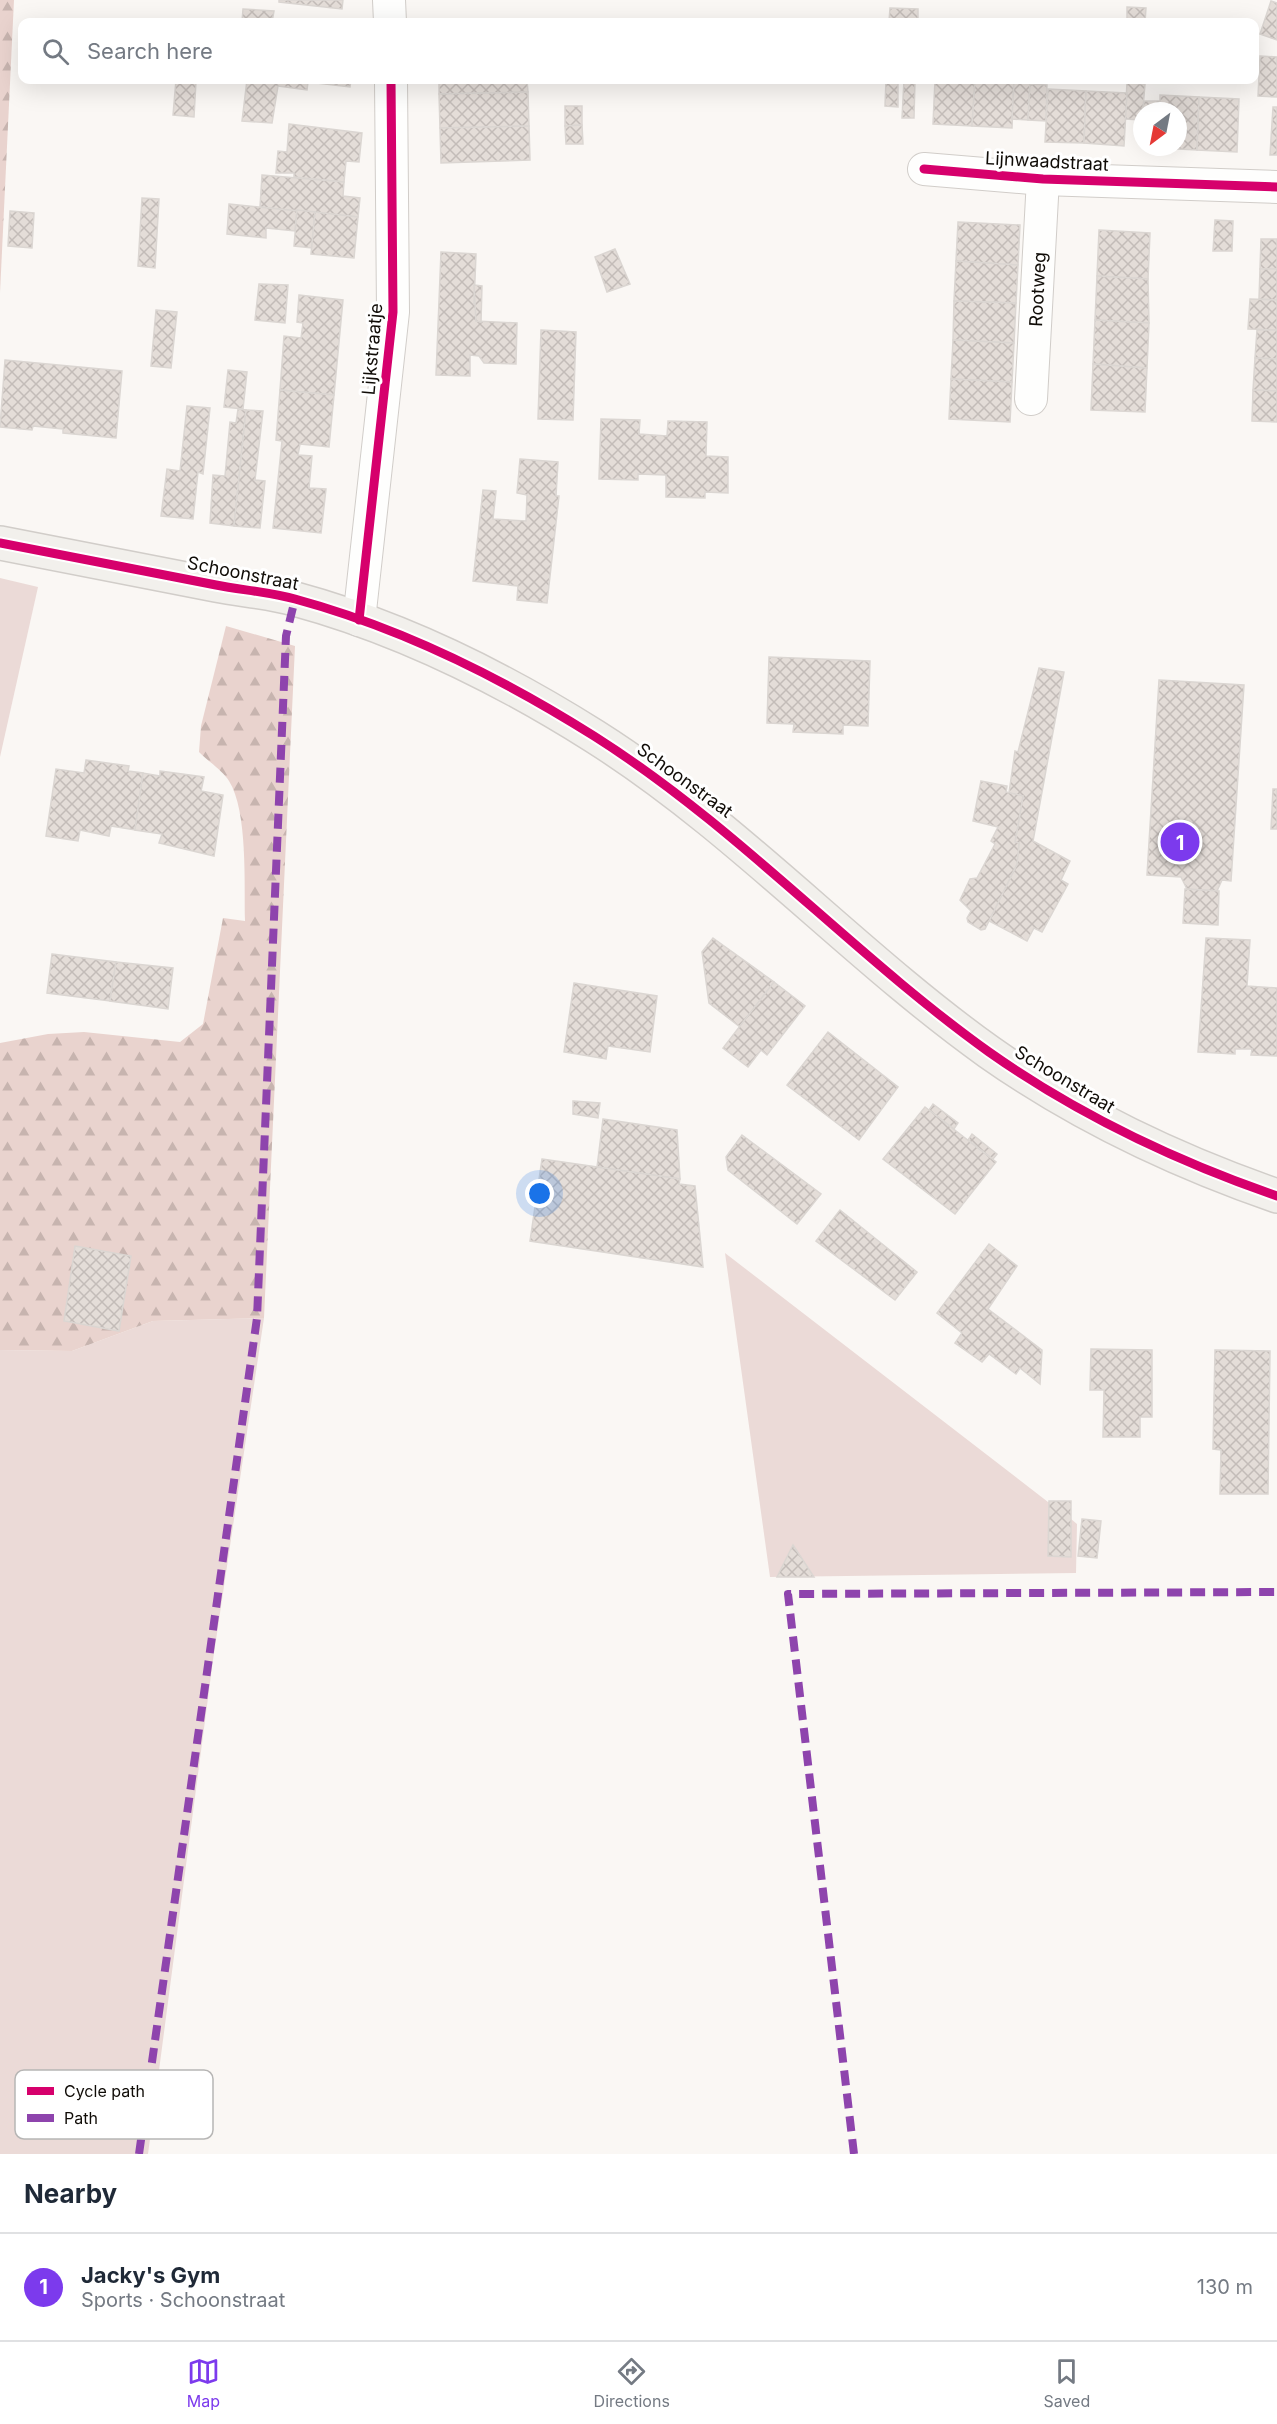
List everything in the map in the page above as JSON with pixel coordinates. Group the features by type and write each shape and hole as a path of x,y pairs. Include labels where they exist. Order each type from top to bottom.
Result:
{"street":[{"path":"389,0 390,18"},
{"name":"Lijkstraatje","path":"360,620 393,312 391,84"},
{"name":"Lijnwaadstraat","path":"924,170 1042,179 1277,187"},
{"name":"Rootweg","path":"1031,399 1042,179"},
{"name":"Schoonstraat","path":"0,543 266,593 360,620 426,645 532,699 658,779 722,828 938,1013 1047,1090 1158,1147 1277,1196"}],"shaded area":[{"path":"0,578 38,587 0,757"},
{"path":"725,1253 1048,1502 1071,1501 1071,1519 1077,1524 1076,1573 770,1577"},
{"path":"264,1318 213,1660 159,2070 15,2070 15,2139 150,2139 148,2154 0,2154 0,1350 72,1351 153,1321"}],"green space":[{"path":"0,0 14,0 0,293"},
{"path":"226,626 295,646 264,1318 153,1321 72,1351 0,1350 0,1043 48,1034 84,1032 180,1042 203,1024 223,918 245,921 244,849 235,794 226,777 199,752 201,726"}],"building":[{"path":"279,0 343,0 342,9 279,2"},
{"path":"1271,1 1277,3 1277,40 1260,34"},
{"path":"1127,7 1146,8 1145,18 1127,18"},
{"path":"890,8 918,9 918,18 889,18"},
{"path":"243,9 274,11 273,18 242,18"},
{"path":"1260,56 1277,57 1277,97 1258,96"},
{"path":"176,84 196,84 194,117 173,115"},
{"path":"247,84 308,84 307,90 278,86 272,123 242,121"},
{"path":"325,84 350,84 350,87"},
{"path":"439,84 527,84 528,92 439,94"},
{"path":"886,84 898,84 898,107 885,106"},
{"path":"904,84 915,84 914,118 902,118"},
{"path":"935,84 975,84 972,126 933,124"},
{"path":"975,84 1014,84 1012,128 972,126"},
{"path":"1014,84 1030,84 1028,120 1012,119"},
{"path":"1030,84 1047,85 1046,121 1028,120"},
{"path":"1127,84 1145,84 1144,102 1133,102 1133,119 1125,119"},
{"path":"1048,89 1086,91 1084,143 1045,142"},
{"path":"1086,91 1127,93 1124,146 1084,143"},
{"path":"528,92 529,126 440,128 439,94"},
{"path":"1160,95 1199,97 1197,150 1187,149 1187,102 1160,102"},
{"path":"1199,97 1239,99 1237,152 1197,150"},
{"path":"565,106 582,106 582,125 565,126"},
{"path":"1273,107 1277,107 1277,155 1270,155"},
{"path":"289,124 362,133 359,162 346,161 344,182 294,177 294,173 276,173 278,151 287,152"},
{"path":"582,125 583,144 566,144 565,126"},
{"path":"529,126 530,160 441,163 440,128"},
{"path":"262,175 344,182 343,196 360,198 358,217 260,207"},
{"path":"142,198 159,199 155,268 138,266"},
{"path":"229,204 297,211 295,231 266,228 266,238 227,234"},
{"path":"297,210 315,212 312,248 294,246"},
{"path":"10,211 34,213 32,248 8,246"},
{"path":"315,212 358,217 354,258 311,254"},
{"path":"1215,220 1233,221 1232,251 1213,251"},
{"path":"958,222 1020,225 1018,265 956,261"},
{"path":"1099,230 1150,233 1148,279 1097,276"},
{"path":"1261,239 1277,239 1277,269 1260,269"},
{"path":"615,249 630,284 607,292 595,257"},
{"path":"441,252 476,254 474,304 477,305 476,321 517,323 516,364 484,363 479,356 470,355 470,376 436,375"},
{"path":"956,261 1018,265 1016,303 954,301"},
{"path":"1260,269 1277,269 1277,300 1259,299"},
{"path":"1097,276 1148,279 1149,323 1095,320"},
{"path":"259,284 288,285 285,323 255,320"},
{"path":"474,285 482,286 481,322 476,321"},
{"path":"299,295 343,300 334,395 280,390 284,336 301,338 303,323 297,322"},
{"path":"1250,299 1277,300 1277,330 1248,329"},
{"path":"954,301 1016,303 1014,343 953,340"},
{"path":"156,310 177,312 171,368 151,366"},
{"path":"1095,320 1149,323 1147,368 1093,364"},
{"path":"541,330 576,332 573,420 538,419"},
{"path":"1257,330 1277,330 1277,359 1255,358"},
{"path":"953,340 1014,343 1012,382 951,379"},
{"path":"1255,358 1277,359 1277,391 1253,390"},
{"path":"5,360 122,371 116,438 63,433 63,429 33,426 32,430 0,427"},
{"path":"1093,364 1147,368 1145,412 1091,410"},
{"path":"228,370 247,372 243,409 224,407"},
{"path":"951,379 1012,382 1010,422 949,419"},
{"path":"280,390 334,395 329,447 300,444 298,455 312,456 309,488 326,489 321,533 273,528 282,441 276,440"},
{"path":"1253,390 1277,391 1277,422 1252,421"},
{"path":"187,406 210,408 203,474 198,472 193,519 161,516 167,469 180,471"},
{"path":"238,409 246,410 234,526 210,523 213,475 225,476 230,422 236,423"},
{"path":"246,410 263,411 255,480 265,481 260,528 234,526"},
{"path":"601,419 640,420 639,434 667,436 668,421 707,422 706,456 728,457 728,493 705,492 705,498 666,497 666,475 638,474 638,480 599,479"},
{"path":"520,459 558,462 556,496 559,496 547,603 517,600 518,586 473,581 483,490 496,491 493,519 526,521 527,495 517,493"},
{"path":"769,657 870,661 868,726 843,725 843,734 793,732 794,724 767,723"},
{"path":"1039,668 1064,672 1033,841 1070,861 1061,880 1068,884 1042,932 1034,928 1027,941 989,921 1017,864 1019,843 1015,842 1023,796 1009,793 1015,751 1018,752"},
{"path":"1159,680 1244,685 1231,881 1222,880 1217,891 1187,889 1181,877 1147,875"},
{"path":"86,760 129,766 128,771 143,773 135,830 111,826 109,836 80,830 78,841 46,836 56,769 84,773"},
{"path":"160,771 204,777 201,791 223,795 214,856 159,843 162,834 135,830 143,773 160,776"},
{"path":"981,781 1007,786 1006,792 1023,796 1015,842 1019,843 1017,864 985,929 981,930 968,922 967,918 971,911 960,900 970,879 977,878 995,844 991,841 998,827 973,821"},
{"path":"1273,789 1277,789 1277,829 1271,829"},
{"path":"1185,889 1219,891 1218,925 1183,923"},
{"path":"713,938 774,982 740,1027 709,1003 702,952"},
{"path":"1206,938 1250,940 1247,986 1277,988 1277,1056 1251,1055 1252,1049 1235,1049 1235,1054 1198,1052"},
{"path":"52,954 116,962 110,1001 47,993"},
{"path":"116,962 173,968 168,1009 110,1001"},
{"path":"774,982 805,1006 767,1055 761,1050 748,1067 723,1048"},
{"path":"574,983 657,996 650,1052 608,1046 606,1059 564,1052"},
{"path":"828,1032 898,1087 859,1140 787,1085"},
{"path":"573,1101 600,1103 598,1118 573,1114"},
{"path":"933,1104 958,1123 954,1129 929,1110"},
{"path":"925,1107 996,1162 955,1214 883,1159"},
{"path":"603,1119 677,1130 680,1179 597,1167"},
{"path":"972,1134 997,1154 993,1159 968,1140"},
{"path":"742,1135 821,1194 797,1224 728,1170 726,1157"},
{"path":"542,1159 680,1179 679,1184 695,1186 703,1267 530,1241"},
{"path":"840,1210 917,1272 895,1300 816,1241"},
{"path":"989,1244 1017,1266 988,1309 1042,1350 1040,1384 1020,1368 1016,1374 989,1354 982,1362 955,1343 962,1333 937,1313"},
{"path":"75,1246 131,1256 119,1331 64,1321"},
{"path":"1091,1349 1152,1350 1152,1417 1140,1417 1140,1437 1103,1437 1104,1390 1090,1390"},
{"path":"1215,1350 1270,1351 1268,1494 1220,1494 1221,1450 1213,1449"},
{"path":"1049,1501 1071,1501 1071,1557 1048,1556"},
{"path":"1082,1519 1101,1521 1097,1558 1078,1556"},
{"path":"793,1545 814,1577 777,1577"}],"marked path":[{"path":"151,2070 257,1318 286,636 295,599"},
{"path":"854,2154 788,1594 1277,1592"},
{"path":"139,2154 141,2139"}],"cycle path":[{"path":"359,620 393,312 391,84"},
{"path":"924,169 1043,179 1277,187"},
{"path":"0,543 295,599 374,624 487,675 524,694 594,736 647,772 746,850 939,1014 1022,1075 1128,1134 1202,1167 1277,1196"}],"place":[{"name":"Jacky's Gym","path":"1180,842"}]}
